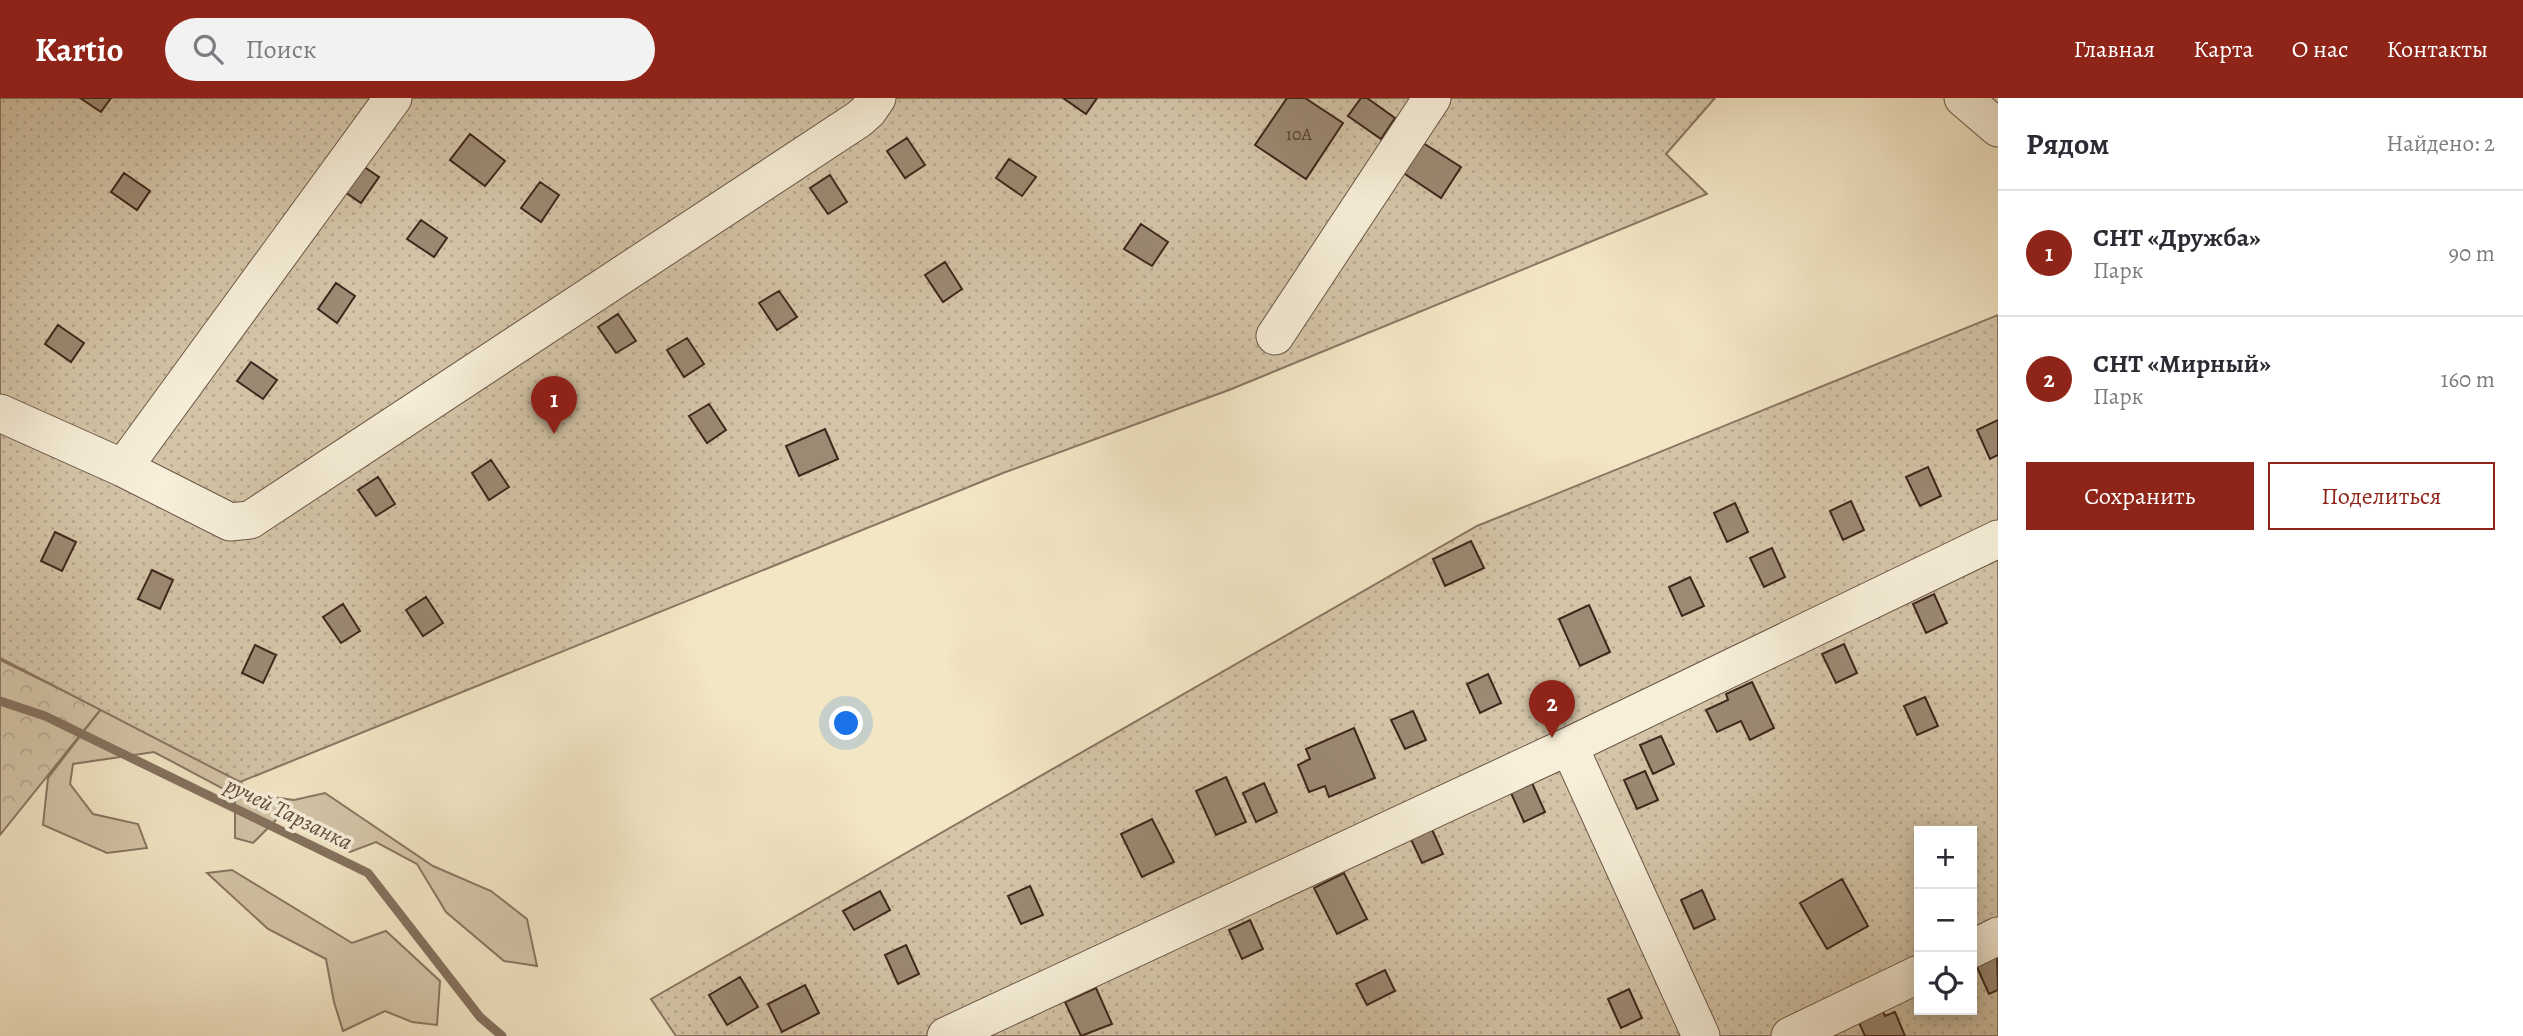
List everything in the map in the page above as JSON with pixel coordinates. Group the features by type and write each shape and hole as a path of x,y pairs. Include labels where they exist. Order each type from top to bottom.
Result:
{"street":[{"path":"123,468 393,98"},
{"path":"0,413 123,468 230,522 250,520 859,119 877,98"},
{"path":"1275,336 1432,98"},
{"path":"1963,98 1998,128"},
{"path":"946,1036 1569,746 1998,539"},
{"path":"1569,746 1701,1036"},
{"path":"1977,946 1998,936"},
{"path":"1790,1036 1914,976"}],"green space":[{"path":"0,98 1715,98 1666,154 1707,194 1229,390 1003,473 240,782 0,658"},
{"path":"1998,315 1998,1036 676,1036 651,999 1477,526"},
{"path":"0,660 101,709 0,835"},
{"path":"101,709 224,762 250,794 294,800 325,793 433,866 491,891 527,919 537,966 504,961 446,912 417,864 376,842 350,852 280,816 253,843 235,838 235,795 154,752 73,764 70,784 93,814 138,824 147,848 107,853 43,825 48,778"},
{"path":"232,870 352,943 386,931 440,981 437,1025 412,1022 385,1011 343,1031 326,959 268,929 207,873"}],"building":[{"path":"80,98 111,98 101,112"},
{"path":"1063,98 1097,98 1086,114"},
{"path":"1287,98 1305,98 1343,123 1306,179 1255,145"},
{"path":"1361,98 1367,98 1395,118 1381,139 1348,116"},
{"path":"470,134 505,161 485,186 450,160"},
{"path":"1412,136 1461,167 1441,198 1393,166"},
{"path":"907,138 925,165 905,178 887,151"},
{"path":"1009,159 1036,177 1022,196 996,178"},
{"path":"360,164 379,177 361,203 342,190"},
{"path":"124,173 150,191 137,210 111,192"},
{"path":"830,175 847,202 828,214 810,188"},
{"path":"540,182 559,195 541,222 521,208"},
{"path":"421,220 447,238 434,257 407,239"},
{"path":"1141,224 1168,242 1152,266 1124,249"},
{"path":"945,262 962,289 943,302 925,275"},
{"path":"336,283 355,296 337,323 318,309"},
{"path":"779,291 797,317 777,330 759,303"},
{"path":"618,314 636,341 616,353 598,327"},
{"path":"58,325 84,343 71,362 45,344"},
{"path":"687,338 704,364 684,377 667,350"},
{"path":"251,362 277,380 263,399 237,381"},
{"path":"709,404 726,430 707,443 689,416"},
{"path":"1998,420 1998,455 1990,459 1977,430"},
{"path":"825,429 838,459 799,476 786,446"},
{"path":"491,460 509,487 489,500 472,473"},
{"path":"1928,467 1941,496 1920,506 1906,477"},
{"path":"378,477 395,504 376,516 358,490"},
{"path":"1851,501 1864,530 1843,540 1830,511"},
{"path":"1735,503 1748,532 1727,542 1714,513"},
{"path":"55,532 76,542 62,571 41,561"},
{"path":"1471,541 1484,568 1445,586 1433,559"},
{"path":"1772,548 1785,577 1764,587 1750,558"},
{"path":"152,570 173,580 160,609 138,599"},
{"path":"1690,577 1704,606 1682,616 1669,587"},
{"path":"1934,594 1947,623 1926,633 1913,604"},
{"path":"426,597 443,623 423,636 406,610"},
{"path":"343,604 360,631 341,643 323,617"},
{"path":"1589,605 1610,652 1580,666 1559,619"},
{"path":"1844,644 1857,673 1836,683 1822,654"},
{"path":"255,645 276,655 263,683 242,673"},
{"path":"1488,674 1501,703 1480,713 1467,684"},
{"path":"1752,682 1774,728 1750,740 1741,721 1717,732 1706,710 1728,700 1726,694"},
{"path":"1925,697 1938,726 1917,735 1904,706"},
{"path":"1413,711 1426,740 1405,749 1391,720"},
{"path":"1354,728 1375,778 1329,797 1325,786 1309,792 1298,765 1310,759 1306,749"},
{"path":"1661,736 1674,764 1653,774 1640,745"},
{"path":"1645,771 1658,800 1637,809 1624,780"},
{"path":"1226,777 1246,822 1216,835 1196,791"},
{"path":"1264,783 1277,812 1256,822 1243,793"},
{"path":"1532,783 1545,812 1524,822 1511,793"},
{"path":"1152,819 1174,862 1142,877 1121,834"},
{"path":"1430,825 1443,854 1422,863 1409,835"},
{"path":"1344,873 1367,919 1337,934 1314,888"},
{"path":"1842,879 1868,926 1827,949 1800,903"},
{"path":"1030,886 1043,915 1021,924 1008,896"},
{"path":"1702,890 1715,919 1694,929 1681,900"},
{"path":"880,891 890,910 854,930 843,911"},
{"path":"1250,920 1263,949 1242,959 1229,930"},
{"path":"906,945 919,974 898,984 885,955"},
{"path":"1997,955 1998,990 1989,994 1977,965"},
{"path":"1385,970 1395,991 1367,1005 1356,984"},
{"path":"740,977 758,1007 727,1025 709,995"},
{"path":"805,985 819,1013 782,1032 768,1004"},
{"path":"1096,988 1112,1024 1081,1036 1065,1002"},
{"path":"1629,989 1642,1018 1621,1028 1608,999"},
{"path":"1878,1001 1885,1016 1895,1012 1905,1036 1865,1036 1854,1012"}],"waterway":[{"name":"ручей Тарзанка","path":"0,701 45,716 368,873 480,1017 502,1036"}],"place":[{"name":"СНТ «Дружба»","path":"554,434"},
{"name":"СНТ «Мирный»","path":"1552,738"}]}
